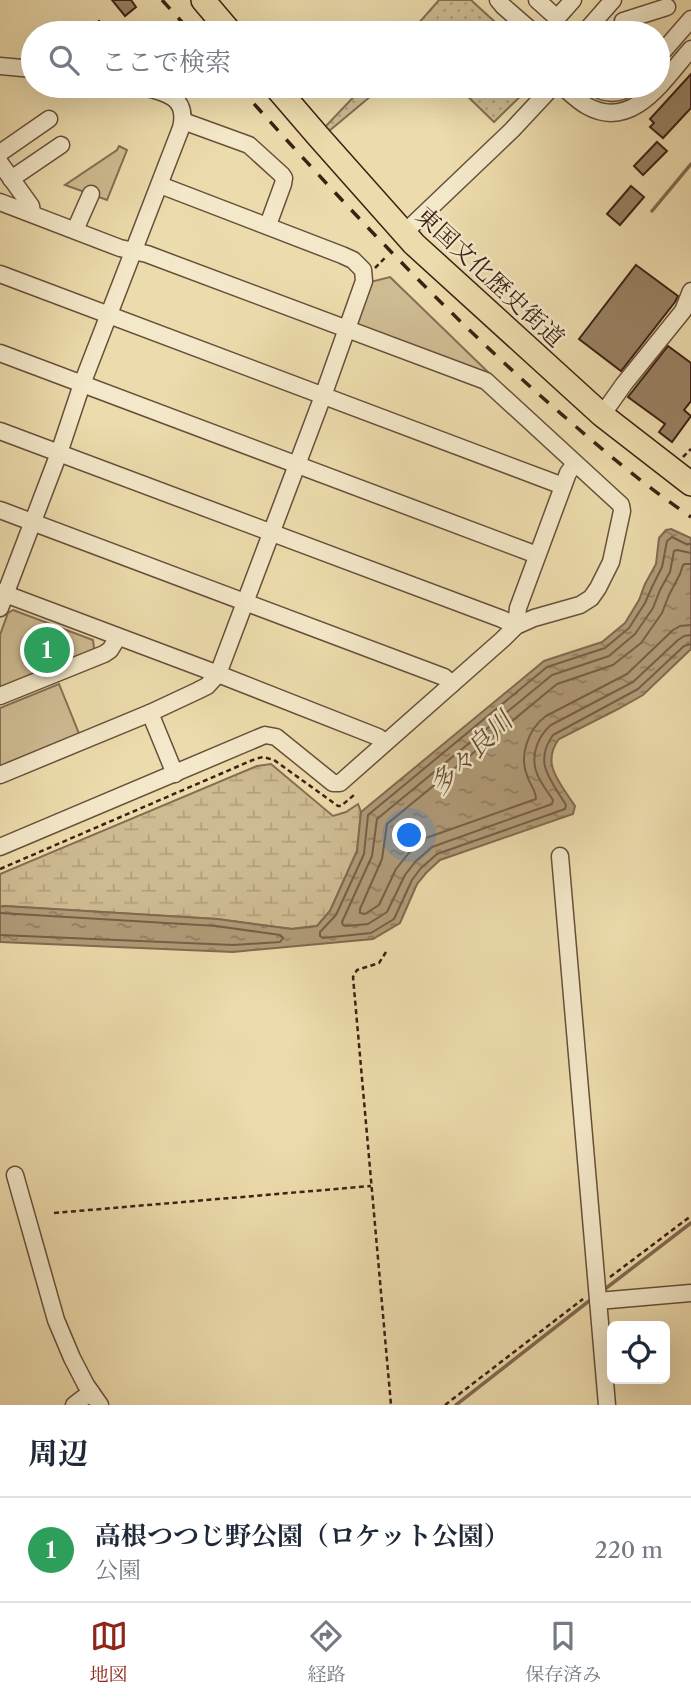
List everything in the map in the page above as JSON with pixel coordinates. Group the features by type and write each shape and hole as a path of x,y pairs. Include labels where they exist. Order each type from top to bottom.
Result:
{"highway":[{"path":"203,0 221,21"},
{"name":"東国文化歴史街道","path":"286,98 404,233 602,415 691,484"}],"street":[{"path":"498,0 519,21"},
{"path":"521,21 538,0 557,18 573,0"},
{"path":"579,0 587,21"},
{"path":"595,21 611,1"},
{"path":"625,21 663,4 689,22 670,42"},
{"path":"670,73 691,49"},
{"path":"0,66 21,68"},
{"path":"174,98 179,103 183,121 82,384 60,453 2,598 118,636 385,742"},
{"path":"404,233 542,98"},
{"path":"577,98 589,107 611,113 631,109 649,98"},
{"path":"0,153 48,119"},
{"path":"183,121 249,145 282,175 284,178 268,225"},
{"path":"11,179 61,145"},
{"path":"0,163 31,206 32,213"},
{"path":"0,775 150,713 207,686 218,674 298,464 363,281 363,270 342,254 160,185"},
{"path":"75,230 91,194"},
{"path":"0,202 134,252 147,254 486,382 621,505 622,511 611,562 591,598 580,605 516,626 340,783 333,783 276,737 265,735 0,847"},
{"path":"0,274 563,486"},
{"path":"602,415 683,311 691,291"},
{"path":"0,353 537,555"},
{"path":"0,430 516,626"},
{"path":"516,626 518,608 537,555 568,473 575,464"},
{"path":"0,510 444,677 452,684"},
{"path":"0,696 104,654 110,650 118,636"},
{"path":"150,713 175,774"},
{"path":"560,856 607,1405"},
{"path":"15,1175 56,1320 72,1358 96,1398 74,1405"},
{"path":"597,1294 691,1293"}],"path":[{"path":"0,869 263,757 274,760 338,806 354,795"},
{"path":"386,952 379,963 357,970 353,977 391,1405"},
{"path":"54,1213 371,1186"},
{"path":"445,1405 597,1294 691,1216"}],"green space":[{"path":"439,0 471,0 494,21 421,21"},
{"path":"353,98 369,98 329,131 324,128"},
{"path":"469,98 519,98 494,122"},
{"path":"119,146 127,150 107,200 65,185 117,150"},
{"path":"390,277 488,372 486,374 360,329 356,320 370,282"},
{"path":"13,610 93,640 93,651 0,690 0,635 8,613"},
{"path":"59,684 80,736 0,768 0,708"},
{"path":"271,764 333,816 358,804 361,812 357,851 330,911 317,926 292,929 217,919 0,907 0,874 257,766"}],"water":[{"name":"多々良川","path":"671,529 691,538 691,649 643,695 559,739 554,748 552,765 559,782 575,806 573,814 440,860 417,884 400,923 373,939 233,952 0,942 0,907 4,906 217,919 292,929 317,926 330,911 357,851 361,812 544,661 602,642 625,623 656,564 659,538 666,530"}],"building":[{"path":"112,0 131,0 136,7 125,16"},
{"path":"691,74 691,108 663,138 650,127 654,123 650,119"},
{"path":"657,142 667,151 643,175 634,166"},
{"path":"631,186 644,197 620,225 607,214"},
{"path":"636,265 678,296 621,371 579,339"},
{"path":"668,346 691,363 691,401 684,410 691,416 672,442 659,432 665,424 628,397"}],"waterway":[{"path":"652,211 691,164"},
{"path":"605,1289 691,1223"},
{"path":"456,1405 589,1301"}],"railway":[{"path":"162,0 181,21"},
{"path":"249,98 356,215 480,340 596,444 691,517"}],"place":[{"name":"高根つつじ野公園（ロケット公園）","path":"47,650"}]}
